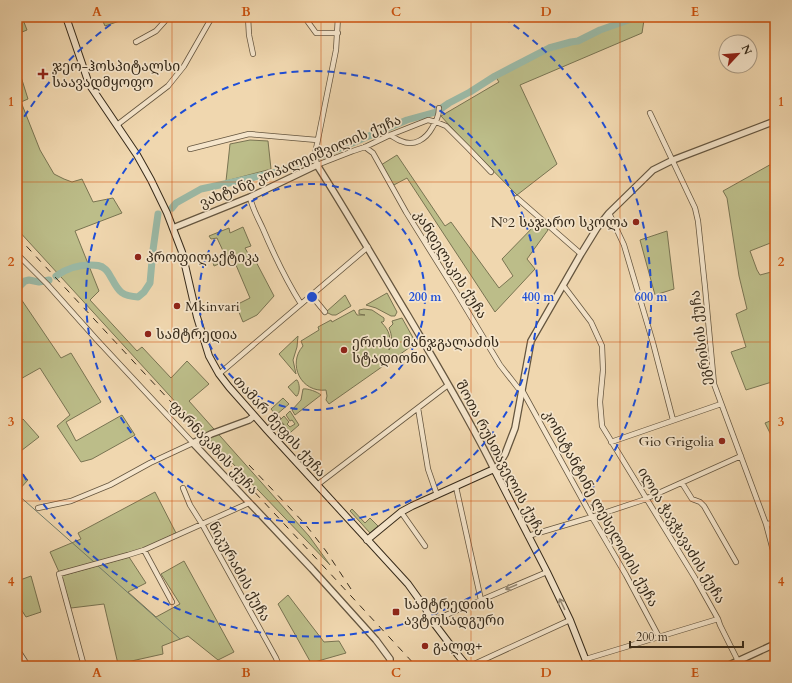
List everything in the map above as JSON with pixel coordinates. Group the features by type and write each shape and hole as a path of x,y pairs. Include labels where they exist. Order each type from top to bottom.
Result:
{"main road":[{"name":"თამარ მეფის ქუჩა","path":"66,17 89,84 137,155 174,228 182,252 197,317 209,356 219,374 254,416 316,485 408,584 458,655 469,666"},
{"path":"367,540 401,512 494,469"},
{"name":"შოთა რუსთაველის ქუჩა","path":"494,469 570,620 588,666"}],"street":[{"path":"136,42 156,31 165,21 165,17"},
{"path":"117,125 168,86 184,66 212,17"},
{"path":"248,17 249,35 253,54"},
{"path":"305,17 316,33 338,33"},
{"path":"317,165 315,156 317,140 336,50 338,17"},
{"path":"390,135 408,143 419,142 428,135 436,122 439,110"},
{"name":"ეგრისის ქუჩა","path":"650,113 695,208 698,221 714,384 766,524 775,558"},
{"name":"ვახტანგ კოპალეიშვილის ქუჩა","path":"174,228 250,197 317,165 365,147 390,135 428,120 436,122"},
{"path":"436,122 446,126 491,172"},
{"path":"494,469 498,466 505,454 515,428 531,341 597,228 653,170 673,160 775,122"},
{"path":"190,149 249,134 317,140"},
{"name":"კანდელაკის ქუჩა","path":"365,147 373,154 406,212 500,365 518,388 522,390"},
{"name":"შოთა რუსთაველის ქუჩა","path":"317,165 368,247 448,385 494,469"},
{"path":"250,197 288,282 301,304"},
{"path":"517,198 581,254"},
{"path":"610,213 624,245 653,343 673,420"},
{"path":"219,374 368,247"},
{"name":"ფარნავაზის ქუჩა","path":"17,254 42,279 376,640 390,659 388,666"},
{"name":"ილია ჭავჭავაძის ქუჩა","path":"564,285 591,322 602,346 603,370 600,402 602,426 695,578 718,619 740,664"},
{"path":"311,296 325,312"},
{"path":"316,485 448,385"},
{"name":"კონსტანტინე ლესელიძის ქუჩა","path":"522,390 592,517 626,575 659,637"},
{"path":"612,442 721,404"},
{"path":"418,408 428,469 437,495"},
{"path":"38,508 71,501 110,485 150,463 211,434 249,420 254,416"},
{"path":"267,430 278,419"},
{"path":"528,536 646,499 741,456"},
{"path":"682,483 692,499 700,502 704,506 736,562"},
{"path":"456,486 481,600"},
{"name":"ნიკურაძის ქუჩა","path":"183,488 190,505 202,524 279,666"},
{"path":"84,666 59,574 144,550 249,503"},
{"path":"401,512 425,546"},
{"path":"766,524 775,523"},
{"path":"144,550 172,602"},
{"path":"430,615 439,618 547,572"},
{"path":"586,659 718,619"},
{"path":"469,666 570,620"},
{"path":"727,666 740,664 775,644"},
{"path":"17,649 28,666"}],"green space":[{"path":"17,17 22,17 27,30 17,34"},
{"path":"101,17 131,17 105,26"},
{"path":"637,17 644,20 642,33 520,85 557,164 517,195 441,116 499,82 495,76 549,48 578,41 600,30"},
{"path":"17,64 28,99 21,102 40,150 54,174 72,182 82,179 93,202 113,198 122,213 75,231 99,291 90,300 137,351 142,347 171,378 187,361 209,384 189,401 309,536 330,565 213,443 17,229"},
{"path":"250,140 268,141 271,169 226,181 230,144"},
{"path":"397,155 445,226 451,222 499,288 513,276 502,259 539,221 548,230 527,259 535,269 495,312 407,178 392,186 381,165"},
{"path":"775,162 775,245 773,242 750,251 760,275 775,271 775,381 746,390 731,352 746,347 736,314 747,309 739,276 727,198 723,191"},
{"path":"243,227 251,246 245,248 250,257 253,256 274,296 257,315 243,322 236,305 250,298 233,258 214,266 212,259 224,253 217,238 211,239 209,236 229,228 230,233"},
{"path":"667,231 674,289 655,295 640,240"},
{"path":"387,293 397,312 395,316 391,316 376,308 366,305"},
{"path":"345,295 351,306 336,315 326,312"},
{"path":"21,299 61,358 71,353 101,402 66,422 76,441 122,415 135,435 92,459 81,462 57,426 70,415 40,368 17,381 17,303"},
{"name":"ეროსი მანჯგალაძის სტადიონი","path":"354,310 357,315 365,315 359,314 359,310 372,310 384,318 384,321 381,322 389,334 389,350 392,339 389,328 393,324 392,321 402,318 416,343 329,404 326,400 326,390 317,390 310,387 299,376 296,361 298,353 303,346 301,341 319,330 318,327 331,320 332,322"},
{"path":"298,336 297,347 293,360 296,374 279,354"},
{"path":"296,380 299,384 299,392 297,396 288,387"},
{"path":"303,389 312,390 321,395 295,415 292,410 301,400"},
{"path":"283,398 289,404 276,415 271,409"},
{"path":"290,411 299,425 284,438 273,426 276,423 278,425 277,427 283,433 286,429 277,422 279,420 287,428 280,420 284,416 289,422 287,424 290,427 295,424 292,420 290,421 286,415"},
{"path":"23,419 39,437 17,454 17,423"},
{"path":"775,419 775,443 765,423"},
{"path":"17,468 28,480 17,492"},
{"path":"155,492 176,533 142,549 59,572 50,552 81,539 78,533"},
{"path":"352,509 365,523 370,518 378,526 370,533 350,511"},
{"path":"129,557 146,583 128,592 156,617 180,604 161,574 184,561 234,652 218,660 188,636 162,646 163,654 118,664 104,604 71,608 61,576"},
{"path":"17,576 20,580 31,576 41,612 26,617 17,603"},
{"path":"288,595 324,642 339,641 346,653 311,663 278,604"}],"waterway":[{"path":"172,208 176,203 201,189 277,172 326,154 407,120 436,112 495,76 549,48 578,41 600,30 637,17"},
{"path":"56,276 76,266 98,266 107,271 122,292 128,296 138,297 144,292 150,283 158,214"},
{"path":"17,289 25,281 29,280 39,282 49,280"},
{"path":"17,494 94,562"},
{"path":"98,566 180,639"}],"railway":[{"path":"17,236 416,666"},
{"path":"249,465 305,524 326,551 353,592"}],"place":[{"name":"ჯეო-ჰოსპიტალსი საავადმყოფო","path":"43,74"},
{"name":"№2 საჯარო სკოლა","path":"636,222"},
{"name":"პროფილაქტიკა","path":"138,257"},
{"name":"Mkinvari","path":"177,306"},
{"name":"სამტრედია","path":"148,334"},
{"name":"ეროსი მანჯგალაძის სტადიონი","path":"344,350"},
{"name":"Gio Grigolia","path":"722,441"},
{"name":"სამტრედიის ავტოსადგური","path":"396,612"},
{"name":"გალფ+","path":"425,646"}]}
